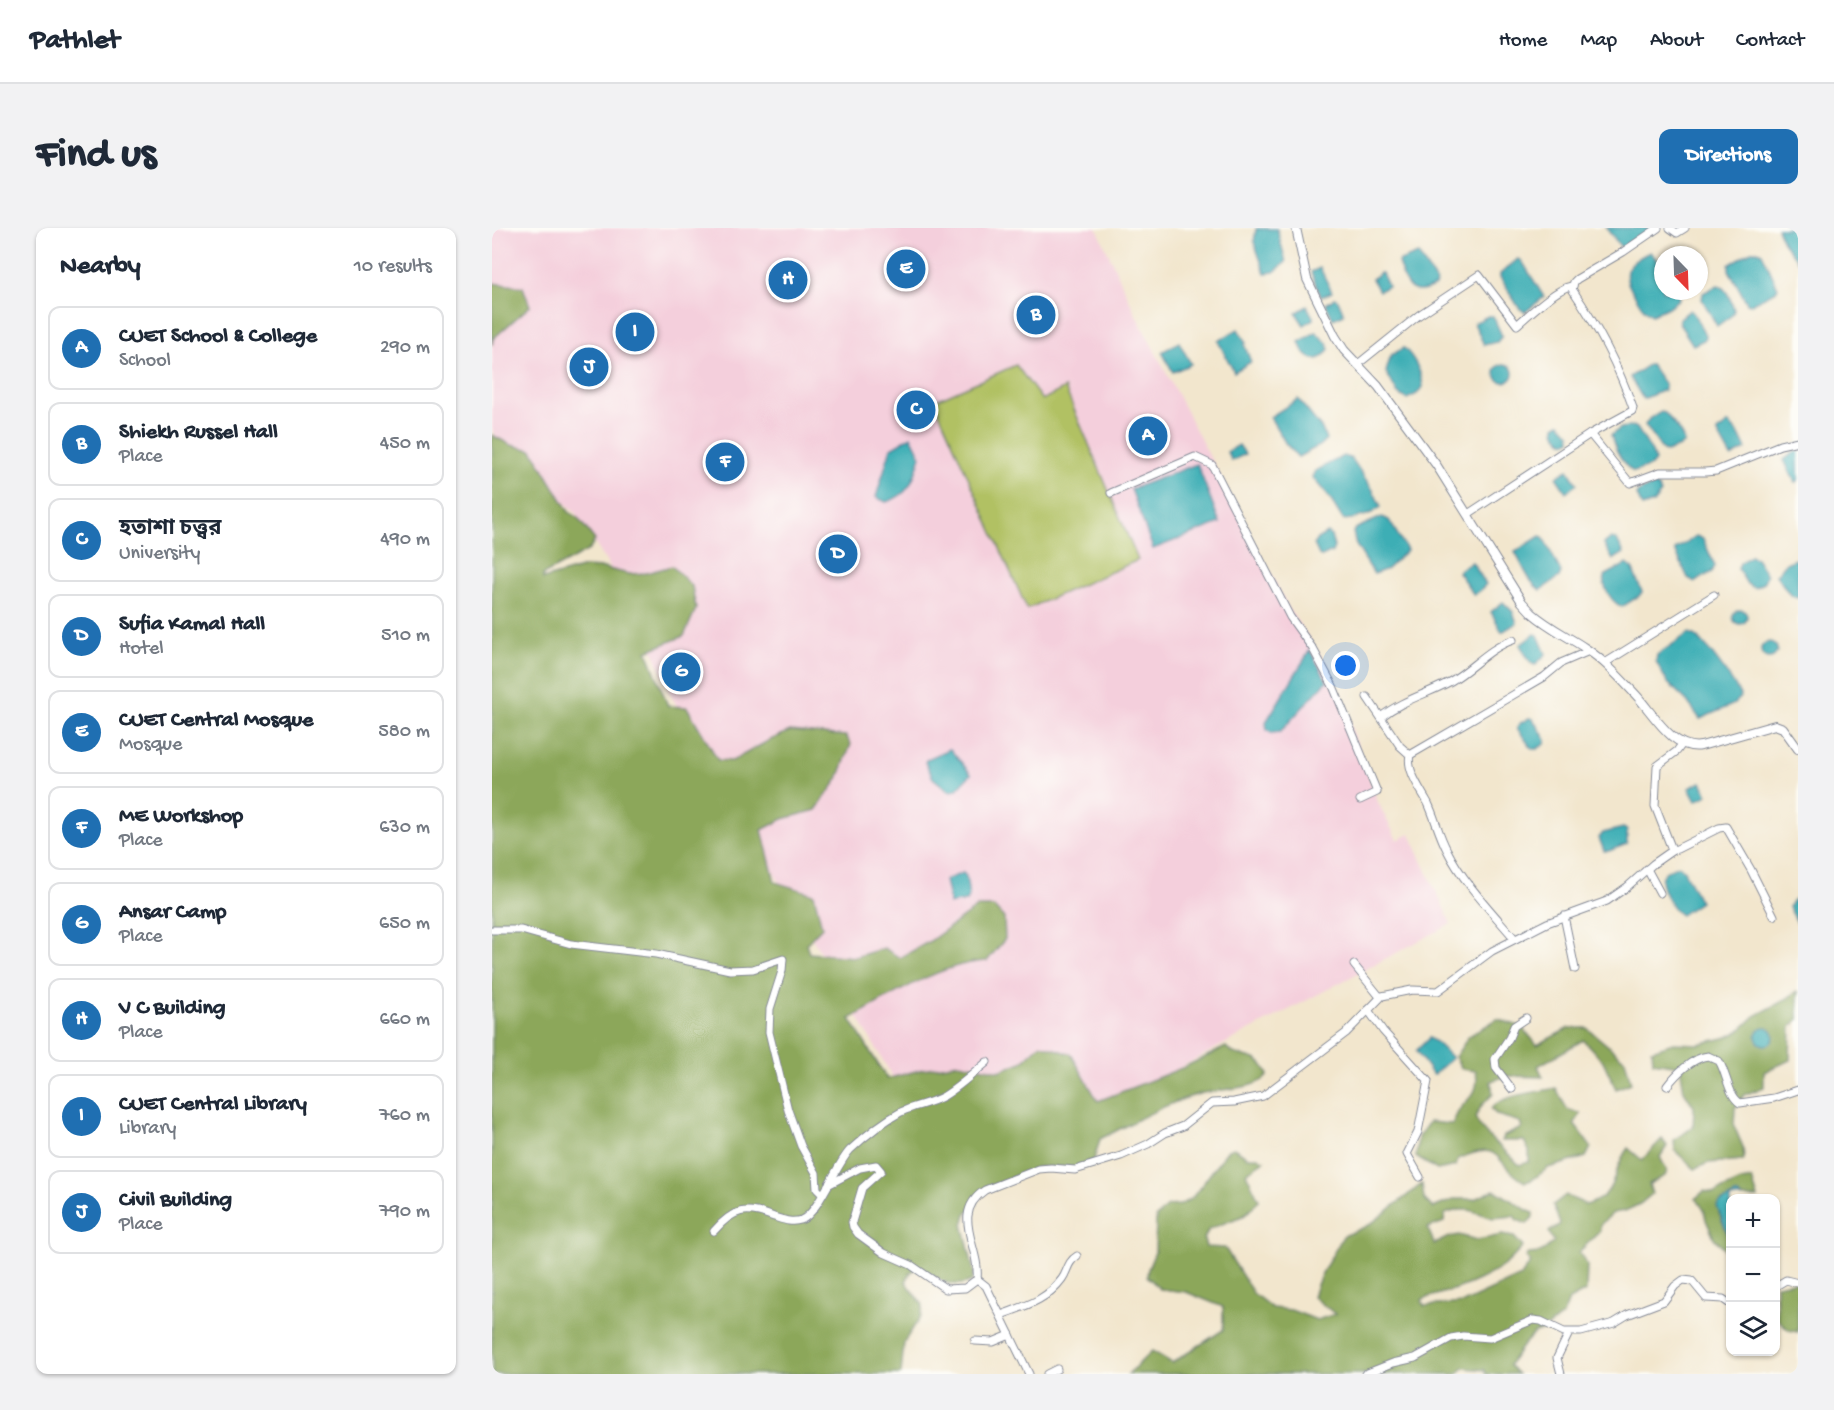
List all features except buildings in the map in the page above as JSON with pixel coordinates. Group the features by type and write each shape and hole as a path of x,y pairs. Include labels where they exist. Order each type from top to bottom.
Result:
{"main road":[{"path":"1296,228 1310,286 1335,336 1378,386 1420,441 1522,602 1540,620 1605,663 1672,737 1682,744 1691,747 1701,746 1775,725 1783,728 1798,749"}],"street":[{"path":"1468,514 1633,408 1601,334 1572,289 1577,279 1658,228"},
{"path":"1670,228 1677,233 1685,228"},
{"path":"1358,364 1419,315 1479,275 1517,325 1550,297 1568,285 1573,286"},
{"path":"1590,434 1630,483 1660,472 1716,471 1780,445 1798,441"},
{"path":"1111,493 1195,457 1212,465 1290,617 1313,649 1334,686 1377,792 1360,800"},
{"path":"1605,663 1714,596"},
{"path":"1381,717 1393,707 1452,680 1497,648 1513,640"},
{"path":"1410,755 1544,677 1561,663 1589,651"},
{"path":"1367,697 1400,746 1410,755"},
{"path":"1673,850 1655,806 1657,766 1677,751 1682,744"},
{"path":"1410,755 1414,775 1434,816 1446,850 1467,881 1515,939"},
{"path":"977,1279 977,1263 967,1227 968,1216 978,1195 985,1190 1039,1169 1075,1170 1132,1152 1165,1133 1183,1126 1212,1103 1234,1102 1263,1096 1346,1033 1380,997 1393,992 1412,990 1438,991 1492,951 1564,916 1606,901 1673,850 1719,828 1726,827 1774,916"},
{"path":"1647,869 1660,893"},
{"path":"1564,916 1575,969"},
{"path":"492,930 521,930 571,944 656,954 730,970 753,969 783,959 770,1009 769,1032 788,1110 801,1146 816,1173 817,1189 822,1194"},
{"path":"1354,965 1380,997"},
{"path":"1368,1010 1383,1031 1428,1081 1418,1132 1407,1154 1420,1177"},
{"path":"1512,1089 1496,1068 1495,1059 1514,1026 1526,1018"},
{"path":"1667,1086 1692,1062 1708,1056 1719,1061 1729,1083 1731,1094 1740,1103 1774,1098 1798,1090"},
{"path":"714,1231 731,1214 742,1212 753,1211 767,1214 788,1222 802,1220 813,1212 836,1168 850,1150 903,1111 927,1105 944,1096 987,1062"},
{"path":"828,1185 860,1168 879,1167 881,1171 878,1175 862,1188 852,1222 858,1234 884,1253 911,1265 946,1289 965,1288 977,1279"},
{"path":"1001,1314 1017,1310 1046,1296 1064,1277 1071,1260 1077,1256"},
{"path":"977,1279 986,1286 1029,1374"},
{"path":"1365,1374 1393,1363 1415,1358 1451,1338 1463,1336 1490,1338 1533,1320 1569,1333 1614,1323 1627,1315 1664,1301 1675,1286 1683,1280 1697,1284 1707,1298 1723,1299 1728,1302"},
{"path":"1780,1284 1786,1280 1798,1283"},
{"path":"1561,1374 1557,1358 1569,1333"},
{"path":"975,1341 993,1342 1010,1335"},
{"path":"1047,1374 1056,1369"}],"shaded area":[{"path":"492,228 1097,228 1136,315 1288,607 1331,671 1378,802 1397,840 1410,834 1451,924 956,1186 670,694 638,612 575,512 498,442 492,429"}],"green space":[{"path":"492,283 523,287 530,306 494,338 492,345"},
{"path":"1016,365 1042,400 1065,388 1138,560 1027,609 934,401"},
{"path":"492,435 511,445 532,450 569,512 577,517 595,540 589,550 543,575 543,579 584,567 604,568 629,574 646,573 672,566 692,586 696,609 684,636 647,651 668,706 687,707 718,760 732,761 790,731 846,736 851,744 838,779 816,810 783,819 762,830 775,882 814,894 822,927 806,944 809,953 855,957 884,948 900,958 930,941 977,907 994,907 1004,918 1005,939 987,961 969,963 934,974 850,1019 887,1079 923,1069 959,1063 999,1071 1022,1062 1041,1044 1071,1054 1098,1101 1182,1068 1226,1047 1236,1054 1259,1062 1268,1075 1264,1080 1248,1086 1203,1093 1150,1113 1100,1139 1094,1160 1076,1167 1037,1167 984,1189 966,1215 963,1224 974,1272 972,1281 957,1285 950,1284 937,1279 918,1266 910,1273 906,1282 923,1305 921,1316 904,1342 901,1374 492,1374"},
{"path":"1798,991 1798,1019 1791,1027 1790,1060 1764,1072 1764,1087 1744,1095 1735,1108 1734,1126 1743,1147 1744,1160 1708,1163 1695,1169 1675,1151 1674,1140 1693,1127 1694,1107 1684,1091 1680,1066 1653,1062 1652,1050 1673,1043 1698,1044 1728,1037 1739,1031 1755,1016"},
{"path":"1497,1019 1522,1027 1537,1045 1569,1028 1587,1028 1625,1060 1631,1083 1616,1089 1603,1061 1583,1040 1538,1066 1543,1077 1507,1076 1491,1081 1493,1094 1482,1105 1475,1117 1483,1131 1519,1165 1529,1162 1529,1151 1524,1141 1502,1141 1504,1136 1522,1128 1520,1122 1497,1115 1491,1109 1495,1104 1511,1097 1556,1088 1567,1109 1581,1114 1574,1124 1591,1147 1586,1157 1548,1168 1532,1180 1525,1182 1491,1152 1473,1153 1458,1159 1456,1166 1437,1170 1416,1157 1418,1137 1429,1122 1452,1124 1476,1087 1476,1071 1462,1069 1455,1057 1469,1036"},
{"path":"1662,1139 1667,1146 1660,1157 1667,1171 1665,1176 1649,1184 1652,1194 1640,1204 1625,1211 1613,1213 1600,1225 1600,1231 1579,1252 1587,1265 1586,1291 1569,1300 1563,1315 1545,1329 1535,1333 1523,1345 1509,1365 1518,1374 1486,1374 1485,1370 1464,1368 1457,1374 1128,1374 1152,1351 1172,1363 1223,1330 1223,1307 1186,1292 1160,1289 1147,1276 1155,1252 1156,1217 1168,1206 1180,1205 1192,1198 1228,1150 1234,1148 1248,1157 1258,1157 1264,1161 1246,1173 1259,1200 1245,1215 1209,1229 1204,1239 1206,1247 1225,1248 1253,1293 1272,1308 1291,1310 1317,1320 1335,1314 1313,1297 1322,1273 1343,1236 1369,1225 1422,1184 1424,1199 1433,1208 1455,1199 1475,1199 1494,1190 1533,1213 1533,1217 1527,1224 1517,1220 1514,1216 1493,1218 1469,1210 1458,1210 1445,1214 1444,1222 1428,1228 1434,1244 1459,1235 1477,1240 1502,1235 1514,1237 1523,1247 1506,1264 1486,1276 1422,1300 1424,1306 1463,1303 1521,1276 1531,1262 1526,1257 1528,1254 1540,1253 1554,1242 1549,1232 1560,1224 1553,1205 1566,1195 1586,1205 1597,1201 1609,1189 1628,1148 1642,1160"},
{"path":"1752,1179 1757,1194 1726,1194 1726,1200 1721,1202 1719,1213 1726,1230 1726,1252 1714,1238 1704,1210 1696,1198 1704,1191 1714,1193 1741,1181"},
{"path":"1798,1281 1798,1332 1789,1330 1780,1322 1780,1284"}],"water":[{"path":"1606,228 1653,228 1621,247"},
{"path":"1777,228 1798,228 1798,261 1783,242"},
{"path":"1256,229 1277,229 1286,262 1274,272 1265,273 1254,242"},
{"path":"1751,251 1762,253 1778,288 1751,304 1747,303 1729,270 1729,265"},
{"path":"1650,252 1654,256 1654,300 1678,300 1652,315 1644,309 1631,289 1626,275 1630,265"},
{"path":"1418,254 1436,282 1435,286 1420,291 1409,287 1398,262"},
{"path":"1518,259 1522,261 1544,297 1525,312 1519,308 1500,277 1500,274"},
{"path":"1320,268 1332,292 1321,297 1311,272"},
{"path":"1380,273 1388,286 1379,291 1372,279"},
{"path":"1718,285 1721,287 1727,292 1734,310 1732,315 1717,326 1703,300 1708,300 1708,290"},
{"path":"1335,298 1344,314 1333,319 1326,304"},
{"path":"1307,306 1314,319 1304,325 1296,313"},
{"path":"1690,310 1706,337 1693,345 1680,325 1679,319"},
{"path":"1493,316 1502,336 1497,342 1484,345 1474,323"},
{"path":"1238,329 1246,343 1244,344 1251,362 1234,372 1218,341"},
{"path":"1316,332 1327,343 1329,349 1320,358 1312,359 1305,353 1299,342"},
{"path":"1179,342 1191,364 1173,372 1162,352"},
{"path":"1404,348 1417,366 1423,387 1417,394 1407,399 1398,394 1386,372 1391,355"},
{"path":"1500,364 1508,364 1513,369 1511,380 1500,382 1495,377 1495,369"},
{"path":"1651,365 1665,385 1664,390 1643,399 1630,377"},
{"path":"1298,399 1322,429 1326,439 1319,446 1298,457 1286,444 1270,417"},
{"path":"1661,412 1665,413 1676,426 1684,443 1666,452 1645,425 1649,419"},
{"path":"1560,423 1570,433 1571,439 1565,442 1555,431 1555,426"},
{"path":"1729,423 1739,435 1746,449 1731,457 1717,432"},
{"path":"1633,426 1637,428 1655,461 1651,466 1634,472 1620,456 1611,435 1621,428"},
{"path":"911,436 921,456 916,472 910,485 901,495 886,502 876,497 891,448"},
{"path":"1239,445 1245,454 1232,461 1227,452"},
{"path":"1798,451 1798,481 1795,482 1784,460"},
{"path":"1343,456 1354,462 1373,490 1381,507 1363,516 1344,520 1312,477 1315,471"},
{"path":"1197,464 1220,523 1153,549 1131,489"},
{"path":"1568,470 1577,484 1566,492 1556,477"},
{"path":"1656,485 1661,493 1653,503 1642,507 1638,492"},
{"path":"1382,517 1389,520 1407,550 1387,569 1374,574 1356,545 1353,532"},
{"path":"1327,533 1331,536 1334,547 1332,552 1322,557 1314,544 1317,539"},
{"path":"1540,536 1543,537 1561,572 1559,577 1541,590 1529,579 1515,552"},
{"path":"1696,536 1703,539 1715,566 1712,572 1695,582 1688,578 1675,550"},
{"path":"1611,538 1617,540 1624,553 1613,560 1604,544"},
{"path":"1750,556 1756,558 1767,575 1763,583 1754,588 1747,584 1738,569 1740,563"},
{"path":"1795,559 1798,562 1798,598 1791,596 1776,575 1786,563"},
{"path":"1472,562 1486,584 1474,595 1458,572"},
{"path":"1627,564 1632,568 1642,592 1622,607 1608,594 1604,576"},
{"path":"1503,602 1513,612 1517,623 1502,632 1491,612"},
{"path":"1737,610 1743,610 1747,617 1743,624 1737,624 1733,620 1733,614"},
{"path":"1689,633 1710,651 1741,697 1734,704 1700,719 1687,701 1667,682 1656,661 1657,655"},
{"path":"1535,634 1538,635 1546,654 1535,665 1531,663 1520,645"},
{"path":"1769,642 1775,644 1777,650 1775,656 1769,658 1763,656 1761,650 1763,644"},
{"path":"1310,650 1327,681 1280,732 1271,733 1267,730 1266,722"},
{"path":"1529,718 1533,719 1546,740 1545,744 1537,749 1532,749 1517,728"},
{"path":"950,749 971,774 956,790 949,791 933,778 925,762"},
{"path":"1701,782 1708,795 1696,801 1689,788"},
{"path":"1623,828 1627,830 1627,844 1604,851 1599,838 1603,833"},
{"path":"1678,865 1684,871 1700,902 1681,915 1667,898 1661,880 1665,872"},
{"path":"963,873 966,876 969,897 966,901 950,904 945,880"},
{"path":"1798,897 1798,924 1789,907"},
{"path":"1761,1027 1769,1027 1774,1032 1772,1043 1761,1045 1756,1040 1756,1032"},
{"path":"1429,1038 1452,1058 1433,1075 1416,1051"},
{"path":"1726,1200 1726,1230 1717,1206"}],"place":[{"name":"CUET Central Mosque","path":"906,269"},
{"name":"V C Building","path":"788,280"},
{"name":"Shiekh Russel Hall","path":"1036,315"},
{"name":"CUET Central Library","path":"635,332"},
{"name":"Civil Building","path":"589,367"},
{"name":"হতাশা চত্ত্বর","path":"916,410"},
{"name":"CUET School & College","path":"1148,436"},
{"name":"ME Workshop","path":"725,462"},
{"name":"Sufia Kamal Hall","path":"838,554"},
{"name":"Ansar Camp","path":"681,672"}]}
